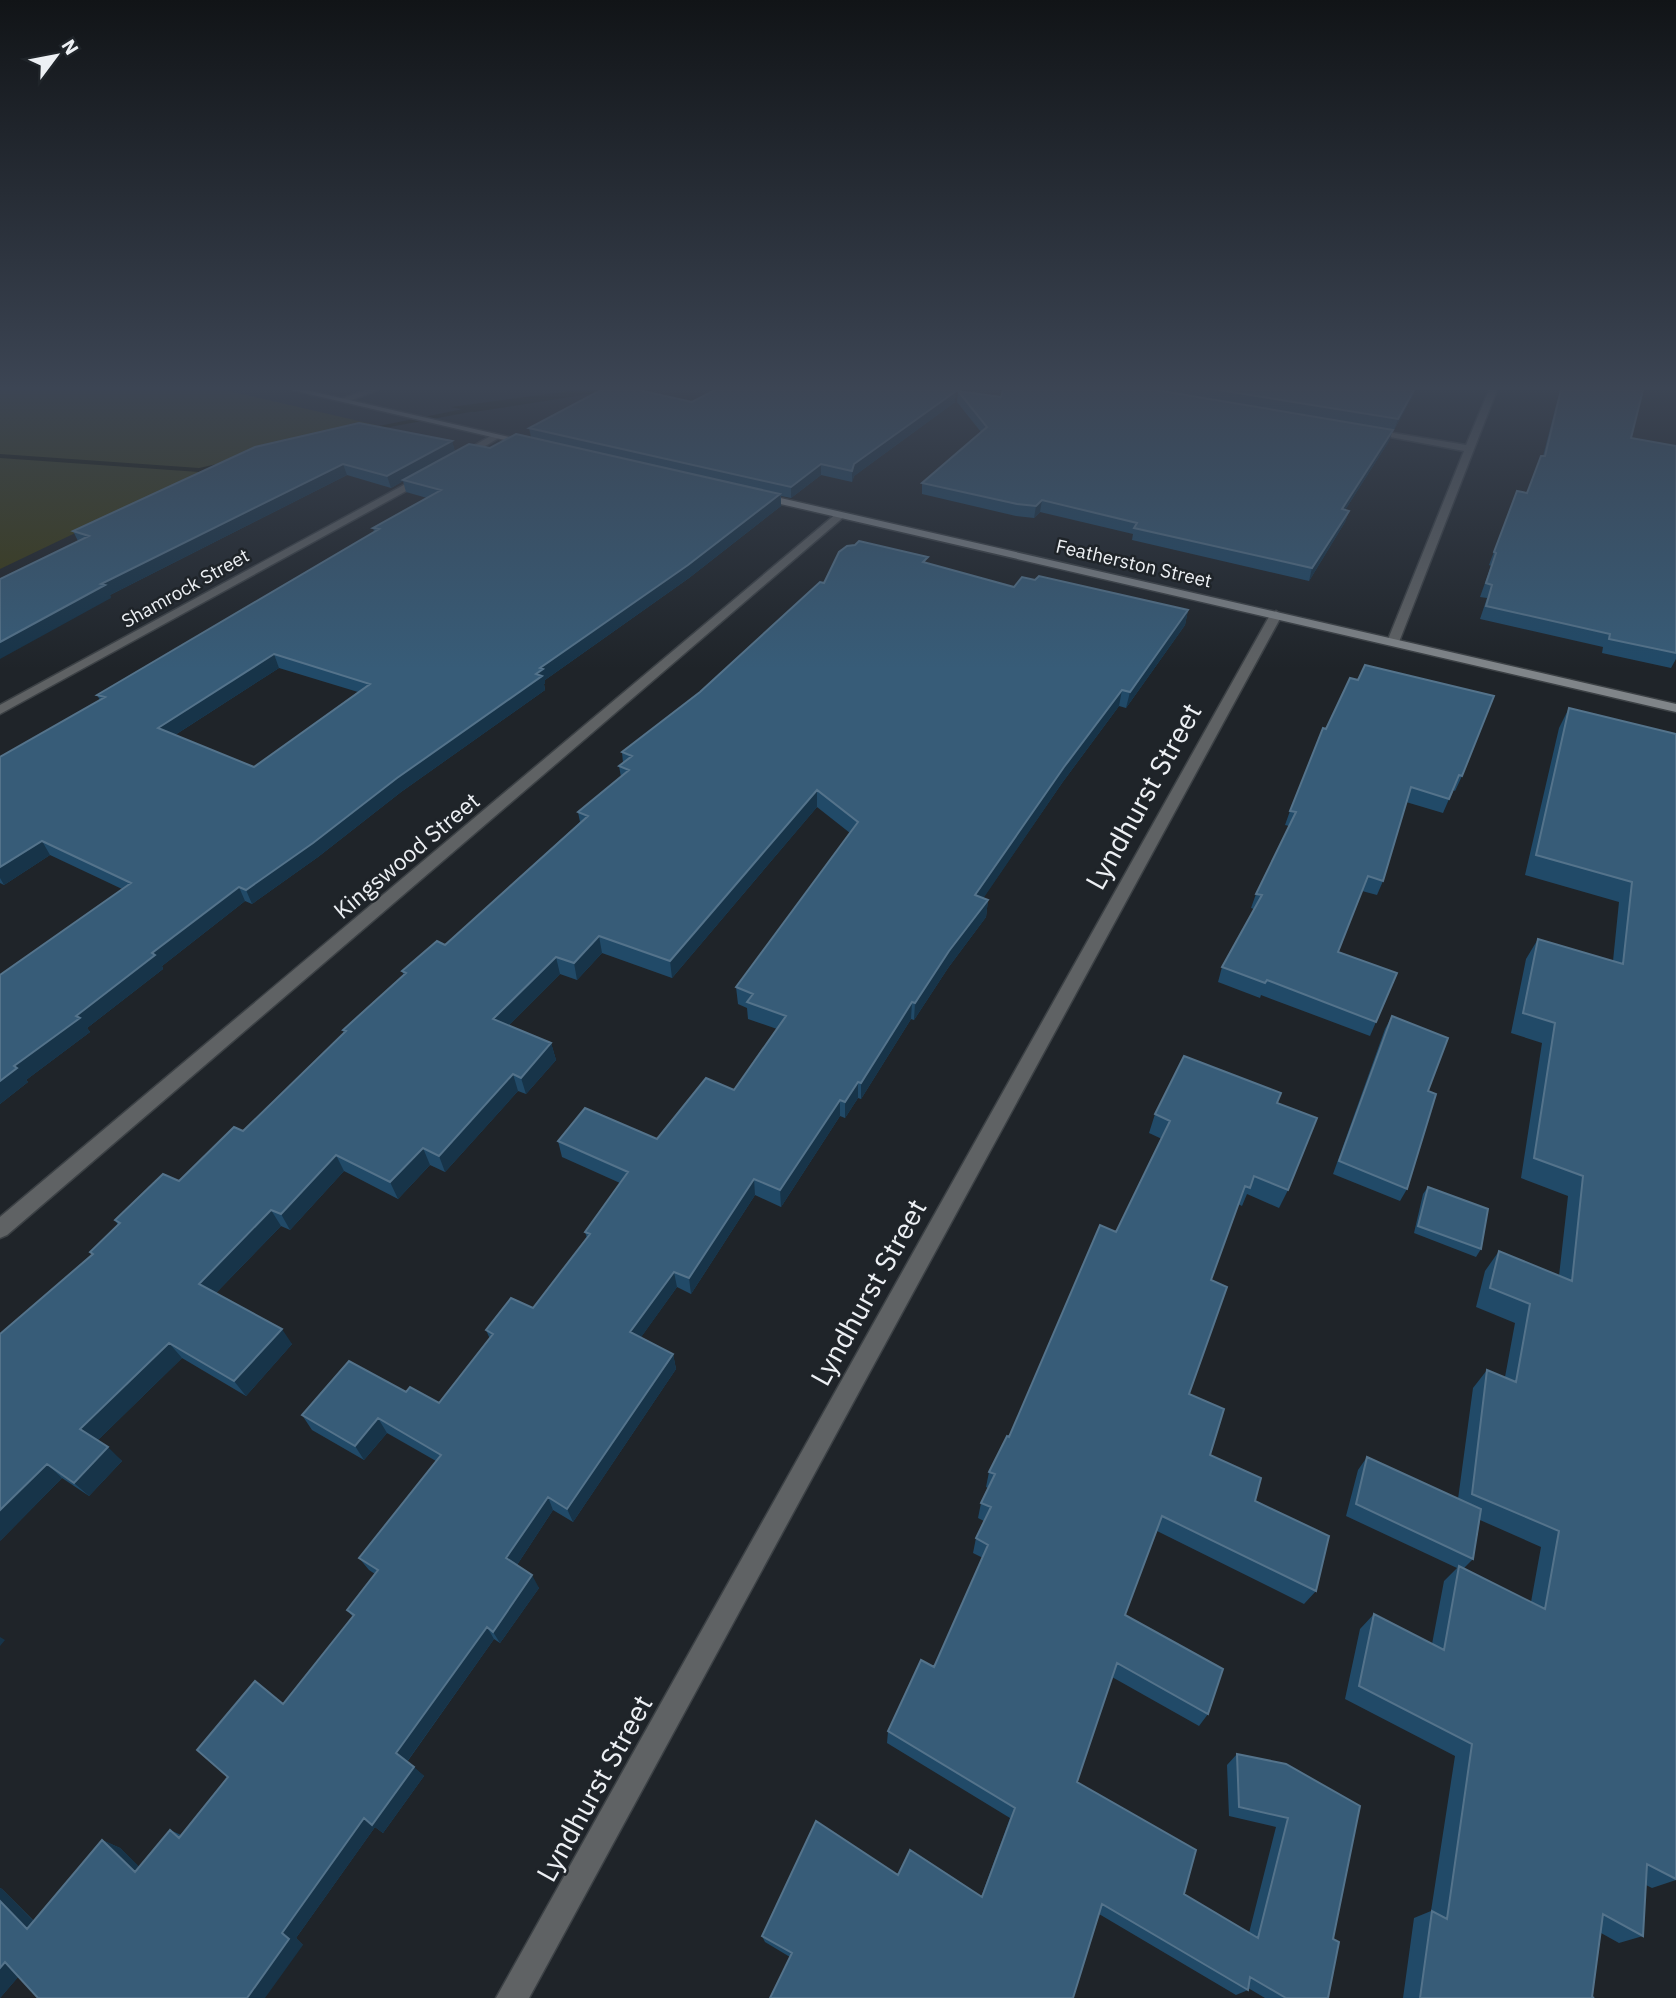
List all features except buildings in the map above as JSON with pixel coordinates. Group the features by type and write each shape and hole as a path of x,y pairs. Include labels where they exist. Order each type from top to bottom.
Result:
{"main road":[{"name":"Featherston Street","path":"748,494 1676,708"}],"street":[{"name":"Shamrock Street","path":"0,709 412,483"},
{"path":"1393,642 1456,483"},
{"name":"Kingswood Street","path":"0,1229 841,515"},
{"name":"Lyndhurst Street","path":"512,1998 1276,615"}],"shaded area":[{"path":"0,483 179,483 0,569"}]}
